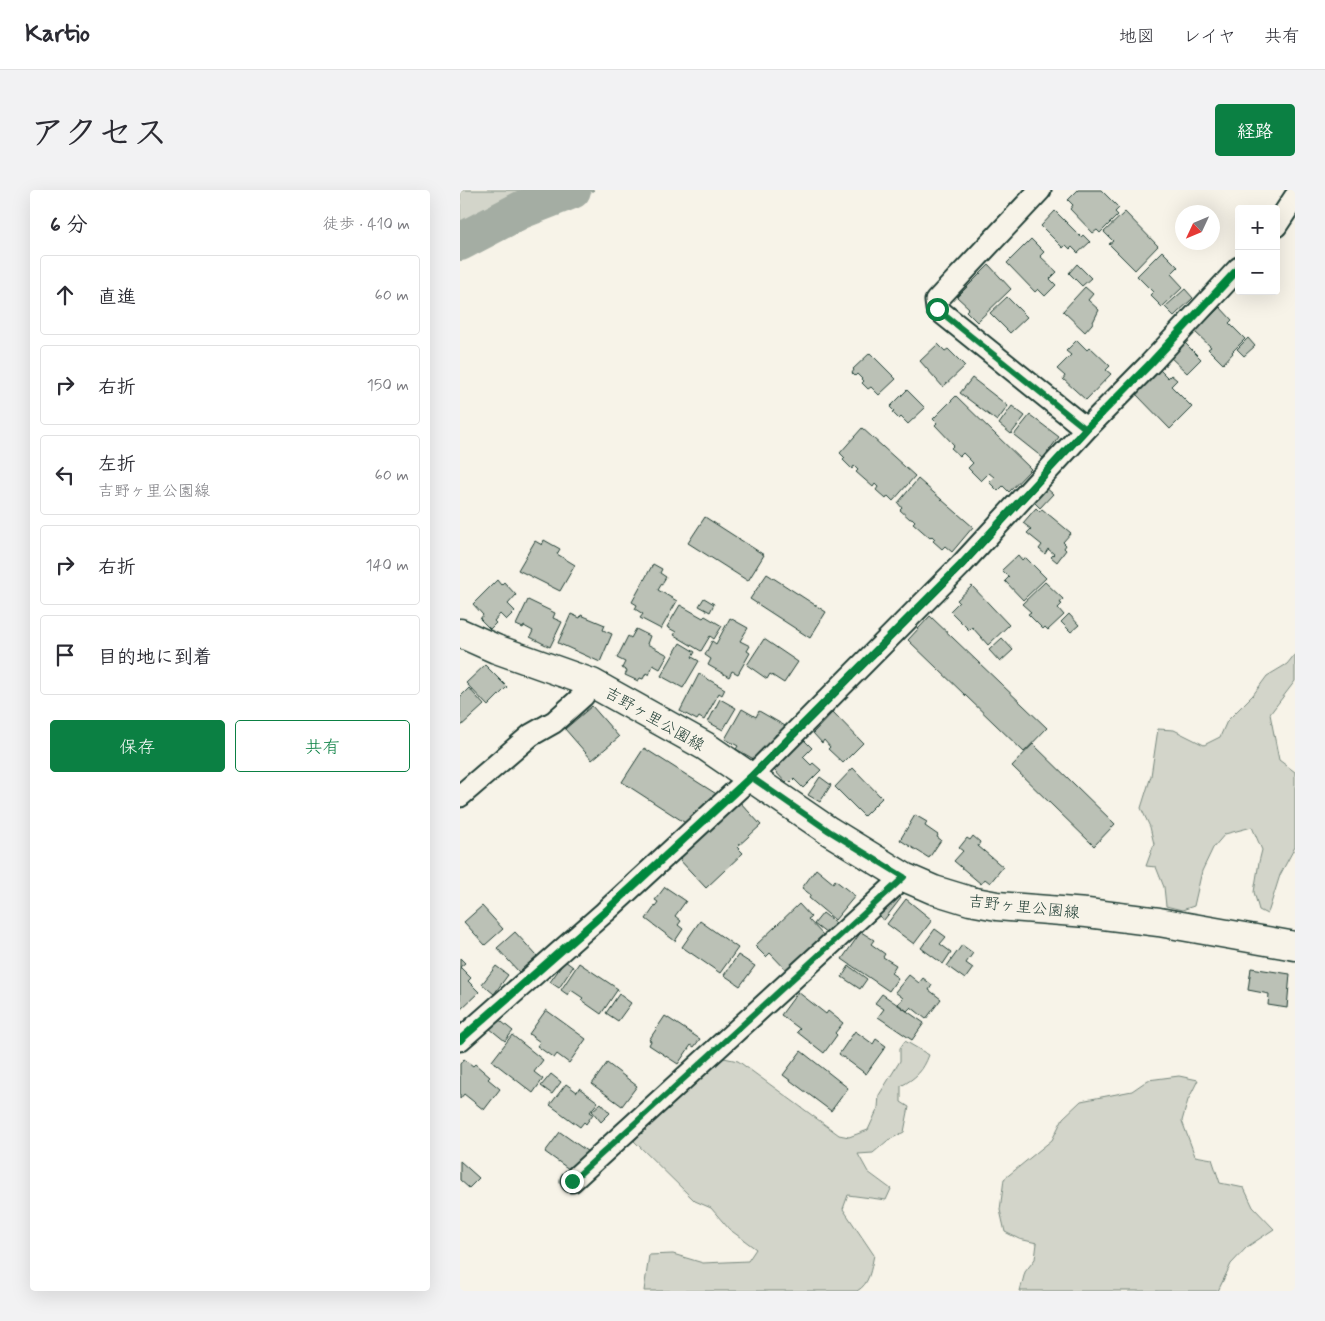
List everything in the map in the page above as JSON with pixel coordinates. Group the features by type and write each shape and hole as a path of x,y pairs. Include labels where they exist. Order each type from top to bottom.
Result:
{"main road":[{"name":"吉野ヶ里公園線","path":"460,633 496,648 592,682 705,746 829,831 904,877 934,890 970,901 997,906 1087,913 1150,921 1295,946"}],"street":[{"path":"1040,190 936,301 937,309 1086,429"},
{"path":"1280,220 1295,197"},
{"path":"460,1040 605,912 751,777 961,566 1086,429 1149,365 1235,272"},
{"path":"460,796 531,735 554,722 583,696 592,682"},
{"path":"572,1181 904,877"}],"shaded area":[{"path":"460,190 594,190 591,192 560,194 524,216 472,243 460,246"},
{"path":"1295,654 1295,681 1270,714 1279,760 1295,772 1295,847 1280,875 1267,914 1259,910 1254,892 1262,850 1252,827 1225,834 1213,848 1202,871 1194,906 1182,910 1166,906 1164,887 1156,867 1146,866 1154,844 1150,827 1141,808 1151,776 1158,729 1174,730 1204,745 1220,737 1227,721 1253,695 1267,676 1287,664"},
{"path":"905,1041 929,1055 918,1074 901,1086 901,1102 909,1107 904,1132 887,1141 873,1153 858,1154 868,1172 891,1189 886,1200 848,1195 843,1209 874,1255 869,1275 861,1288 857,1291 644,1291 649,1255 673,1254 703,1263 748,1261 756,1249 729,1229 711,1208 695,1201 634,1141 707,1067 724,1058 738,1061 839,1135 849,1137 868,1130 878,1108 879,1095 900,1061 900,1048"},
{"path":"1179,1076 1198,1080 1188,1100 1182,1121 1195,1156 1212,1159 1220,1183 1244,1188 1253,1207 1274,1229 1247,1247 1231,1264 1218,1291 1020,1291 1025,1272 1035,1259 1037,1243 1019,1239 1005,1232 1000,1210 1004,1179 1052,1140 1063,1118 1081,1101 1132,1091 1148,1080"}],"building":[{"path":"1078,190 1101,190 1119,208 1115,212 1118,215 1100,233 1097,230 1093,233 1070,209 1073,205 1068,200"},
{"path":"1055,211 1081,237 1083,235 1090,242 1078,253 1072,247 1070,249 1066,245 1063,248 1041,226"},
{"path":"1125,212 1158,246 1135,270 1109,244 1113,241 1104,232"},
{"path":"1031,239 1044,252 1040,256 1057,272 1050,279 1056,285 1045,296 1038,289 1035,292 1007,263"},
{"path":"1162,251 1178,267 1171,274 1183,287 1162,307 1150,295 1153,292 1137,276"},
{"path":"1077,264 1091,278 1082,286 1069,273"},
{"path":"989,265 1011,289 977,322 966,311 969,308 957,297"},
{"path":"1085,287 1093,294 1088,300 1099,310 1092,324 1085,332 1063,311"},
{"path":"1185,289 1193,298 1174,316 1165,307"},
{"path":"1007,297 1027,317 1010,333 990,313"},
{"path":"1220,307 1232,320 1229,323 1245,339 1223,364 1208,349 1211,347 1195,332"},
{"path":"1248,338 1255,346 1244,356 1237,349"},
{"path":"1077,340 1087,350 1090,347 1110,366 1106,370 1111,374 1086,400 1063,379 1065,376 1057,369 1071,355 1066,351"},
{"path":"1183,341 1201,359 1187,373 1169,356"},
{"path":"938,344 945,351 948,349 965,366 943,387 920,361"},
{"path":"870,353 896,379 879,395 871,387 868,389 862,383 864,381 857,374 855,376 852,373 853,369"},
{"path":"1159,369 1168,378 1171,375 1177,380 1171,386 1192,407 1170,429 1135,393"},
{"path":"972,378 1008,406 997,421 960,393"},
{"path":"907,390 925,408 908,424 901,417 899,419 890,407"},
{"path":"956,396 1031,469 1009,492 1003,486 998,491 989,482 994,477 989,473 981,481 968,468 973,463 963,453 960,456 951,448 954,445 935,425 937,423 933,419"},
{"path":"1012,406 1025,416 1011,434 999,424"},
{"path":"1030,415 1059,437 1043,458 1014,435"},
{"path":"862,428 915,476 893,501 888,496 886,499 876,490 878,487 875,484 873,487 856,472 858,470 854,466 852,469 843,460 845,458 840,453"},
{"path":"918,479 973,527 952,552 945,546 942,549 933,541 935,539 932,536 930,538 913,523 915,521 912,518 910,519 900,510 902,508 898,503"},
{"path":"1043,485 1053,494 1040,508 1031,499"},
{"path":"1036,508 1040,512 1042,509 1071,533 1063,542 1066,545 1064,548 1066,550 1057,562 1051,557 1054,554 1048,549 1045,554 1039,549 1042,545 1027,533 1031,529 1023,523"},
{"path":"705,517 764,555 748,581 688,543"},
{"path":"544,540 560,549 557,554 575,565 560,591 518,570 535,541 542,545"},
{"path":"1018,555 1022,560 1025,557 1046,578 1023,600 1005,581 1009,577 1002,570"},
{"path":"653,564 662,569 660,573 666,577 658,590 677,601 661,629 640,618 643,614 635,609 637,605 632,602"},
{"path":"767,574 826,612 810,638 750,599"},
{"path":"497,580 501,585 504,582 516,595 508,604 515,611 506,620 500,614 494,621 496,623 490,629 480,619 483,615 473,604"},
{"path":"1045,582 1063,599 1060,603 1062,604 1058,608 1064,615 1048,630 1045,627 1043,629 1028,614 1031,612 1022,604"},
{"path":"972,586 1009,625 988,645 972,627 969,630 950,611 959,602 957,600"},
{"path":"704,598 714,604 710,612 699,606"},
{"path":"528,600 555,613 553,618 562,622 550,647 530,637 533,631 524,626 523,628 516,625"},
{"path":"680,605 722,626 714,639 710,636 701,651 674,635 676,632 667,627"},
{"path":"571,614 580,618 581,615 605,625 603,630 612,634 600,662 558,643"},
{"path":"1069,614 1079,625 1071,632 1061,622"},
{"path":"930,616 1047,728 1024,752 908,640"},
{"path":"730,618 748,628 740,641 750,646 747,651 750,653 738,674 732,671 729,677 708,665 711,659 705,655 712,641 716,644"},
{"path":"636,629 650,636 647,644 668,655 660,669 653,665 649,675 646,673 643,679 640,678 638,681 625,675 627,671 622,668 625,662 617,658 628,636 631,638"},
{"path":"1002,638 1013,650 1000,662 989,650"},
{"path":"764,639 798,662 784,683 770,674 767,679 747,665"},
{"path":"680,643 695,652 692,657 699,661 683,688 661,676"},
{"path":"485,665 507,687 488,706 466,683"},
{"path":"699,674 725,689 722,695 719,693 704,720 699,717 697,720 680,711"},
{"path":"469,688 484,705 460,727 460,697"},
{"path":"720,699 736,708 723,730 708,722"},
{"path":"592,706 619,737 592,760 565,729"},
{"path":"742,709 756,717 759,711 787,727 781,737 776,734 762,759 757,761 736,749 738,746 725,739"},
{"path":"833,712 863,743 843,763 828,749 830,747 824,740 822,743 813,733"},
{"path":"802,738 812,748 803,757 811,765 813,763 821,770 803,788 794,779 790,783 788,781 786,783 774,770 783,761 781,759"},
{"path":"1033,744 1115,824 1094,846 1012,766"},
{"path":"644,748 718,795 687,824 622,782"},
{"path":"853,768 882,798 864,816 835,787"},
{"path":"820,777 831,785 820,802 808,795"},
{"path":"739,801 761,825 737,847 743,853 706,888 678,858"},
{"path":"915,815 927,822 925,826 938,835 937,837 941,840 929,858 900,840"},
{"path":"973,836 980,842 978,846 1003,867 990,883 985,879 981,884 954,861 963,851 959,848 967,838 970,840"},
{"path":"816,869 833,883 835,880 855,896 835,920 809,898 811,895 802,888"},
{"path":"665,887 686,901 675,916 681,921 678,925 683,929 675,941 646,919 658,902 655,900"},
{"path":"892,892 901,898 884,920 875,913"},
{"path":"906,899 932,920 914,944 887,924"},
{"path":"799,904 811,917 808,919 827,939 790,974 770,953 766,957 755,946"},
{"path":"482,906 503,929 485,945 464,922"},
{"path":"823,913 836,923 827,934 814,924"},
{"path":"700,921 738,948 720,973 682,947"},
{"path":"935,929 946,937 940,944 951,952 943,964 921,948"},
{"path":"515,932 537,956 519,972 497,948"},
{"path":"861,932 874,940 871,944 885,954 883,957 896,965 891,973 898,978 889,991 842,959"},
{"path":"962,945 973,953 966,963 973,968 965,979 947,966"},
{"path":"738,955 755,966 740,986 724,975"},
{"path":"460,958 465,963 460,967"},
{"path":"565,961 573,967 559,988 550,982"},
{"path":"579,963 618,989 601,1014 581,1000 583,998 571,990 568,995 561,990"},
{"path":"496,966 508,975 494,994 482,984"},
{"path":"849,966 867,979 860,989 842,977"},
{"path":"460,967 471,978 468,981 479,992 460,1010"},
{"path":"1251,968 1290,974 1287,1008 1268,1005 1269,994 1248,990"},
{"path":"909,975 919,983 923,978 932,985 929,990 941,999 926,1019 911,1007 907,1011 898,1004 903,998 895,992"},
{"path":"798,992 826,1014 828,1011 843,1023 824,1053 797,1032 800,1029 781,1015"},
{"path":"619,994 631,1003 618,1021 606,1013"},
{"path":"882,994 924,1023 912,1040 878,1017 884,1009 875,1003"},
{"path":"546,1010 586,1039 569,1063 557,1054 554,1058 537,1046 540,1042 529,1034"},
{"path":"665,1016 700,1039 694,1047 691,1045 678,1064 649,1045 651,1041 649,1040"},
{"path":"497,1018 513,1031 505,1041 489,1028"},
{"path":"855,1031 873,1044 876,1039 886,1046 866,1074 839,1054"},
{"path":"512,1035 543,1060 534,1072 543,1079 533,1093 492,1061"},
{"path":"801,1051 848,1088 831,1111 783,1075"},
{"path":"464,1059 473,1066 475,1064 500,1089 484,1110 464,1094 460,1099 460,1064"},
{"path":"607,1063 637,1086 622,1106 592,1084"},
{"path":"551,1074 561,1082 552,1094 541,1086"},
{"path":"566,1084 577,1092 579,1088 598,1102 590,1112 593,1114 586,1124 584,1122 580,1127 550,1105"},
{"path":"601,1103 610,1113 601,1122 592,1111"},
{"path":"560,1132 591,1154 573,1172 545,1152"},
{"path":"460,1161 479,1178 469,1188 460,1180"}],"waterway":[{"path":"460,242 521,210 572,190"}],"cycle path":[{"path":"460,1040 605,912 751,777 961,565 1086,429 1149,365 1235,272"}],"route":[{"path":"572,1181 904,877 829,831 751,777 961,566 1086,429 937,309"}]}
